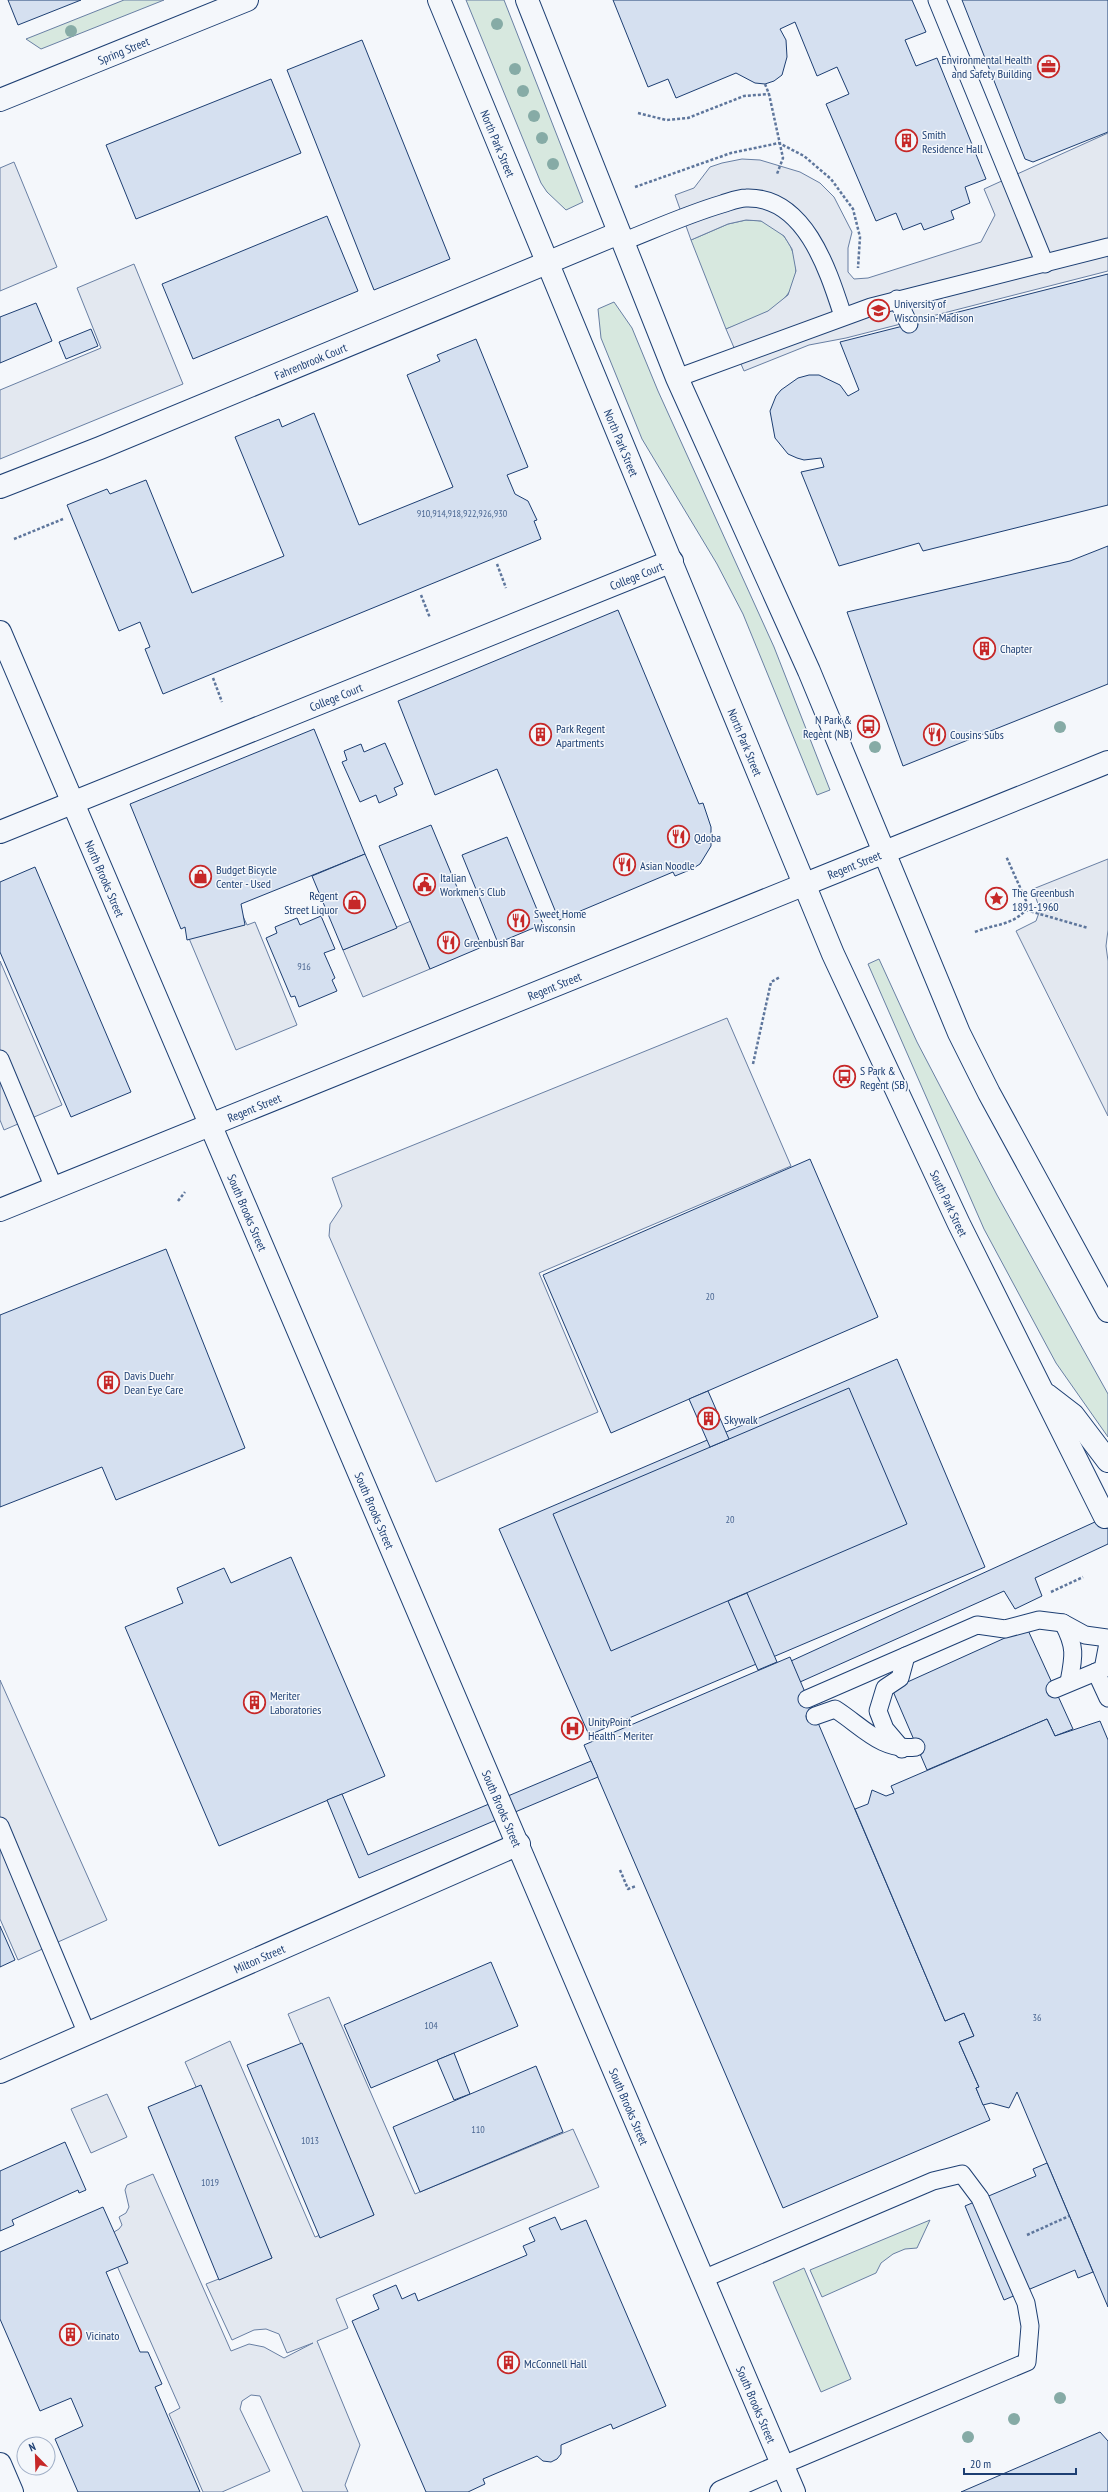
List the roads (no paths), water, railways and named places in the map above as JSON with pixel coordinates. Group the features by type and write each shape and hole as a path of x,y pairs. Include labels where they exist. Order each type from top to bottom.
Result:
{"main road":[{"name":"Spring Street","path":"0,100 247,0"},
{"name":"North Park Street","path":"439,0 672,561 803,885"},
{"path":"527,0 677,378 810,670 959,1033 1016,1144 1108,1311"},
{"name":"Fahrenbrook Court","path":"0,487 100,448 548,261 621,237"},
{"name":"College Court","path":"0,832 672,561"},
{"name":"North Brooks Street","path":"0,632 212,1124"},
{"name":"Regent Street","path":"0,1210 1108,762"},
{"name":"South Park Street","path":"803,885 833,954 956,1217 1041,1391 1105,1517"},
{"name":"South Brooks Street","path":"212,1124 794,2492"},
{"path":"1041,1391 1073,1416 1108,1461"},
{"name":"Milton Street","path":"0,2072 519,1844"},
{"path":"0,2464 12,2492"},
{"path":"721,2492 783,2465"}],"lane":[{"path":"937,0 1045,264"},
{"path":"621,237 708,208 745,198 768,201 790,212 803,227 834,289 842,316"},
{"path":"677,378 842,316 897,299 1045,264 1108,247"},
{"path":"897,299 909,324"},
{"path":"0,1059 54,1188"},
{"path":"807,1699 977,1625 1005,1629 1039,1620 1063,1623 1085,1634 1108,1638"},
{"path":"1063,1623 1072,1641 1072,1664 1062,1686 1103,1669 1108,1643"},
{"path":"815,1716 835,1709 882,1743 909,1748 885,1729 878,1710 885,1688 900,1678 906,1656"},
{"path":"1096,1672 1108,1698"},
{"path":"0,1826 87,2034"},
{"path":"703,2279 933,2181 962,2174 980,2198 1026,2303 1030,2326 1027,2362 783,2465"}],"place":[{"name":"Environmental Health and Safety Building","path":"1048,66"},
{"name":"Smith Residence Hall","path":"906,141"},
{"name":"University of Wisconsin-Madison","path":"879,310"},
{"name":"Chapter","path":"984,648"},
{"name":"N Park & Regent (NB)","path":"868,726"},
{"name":"Cousins Subs","path":"934,734"},
{"name":"Park Regent Apartments","path":"541,735"},
{"name":"Qdoba","path":"679,837"},
{"name":"Asian Noodle","path":"624,865"},
{"name":"Budget Bicycle Center - Used","path":"201,876"},
{"name":"Italian Workmen's Club","path":"425,884"},
{"name":"The Greenbush 1891-1960","path":"997,899"},
{"name":"Regent Street Liquor","path":"354,902"},
{"name":"Sweet Home Wisconsin","path":"518,920"},
{"name":"Greenbush Bar","path":"449,942"},
{"name":"S Park & Regent (SB)","path":"845,1077"},
{"name":"Davis Duehr Dean Eye Care","path":"109,1382"},
{"name":"Skywalk","path":"709,1419"},
{"name":"Meriter Laboratories","path":"255,1702"},
{"name":"UnityPoint Health - Meriter","path":"573,1728"},
{"name":"Vicinato","path":"70,2335"},
{"name":"McConnell Hall","path":"509,2363"}]}
